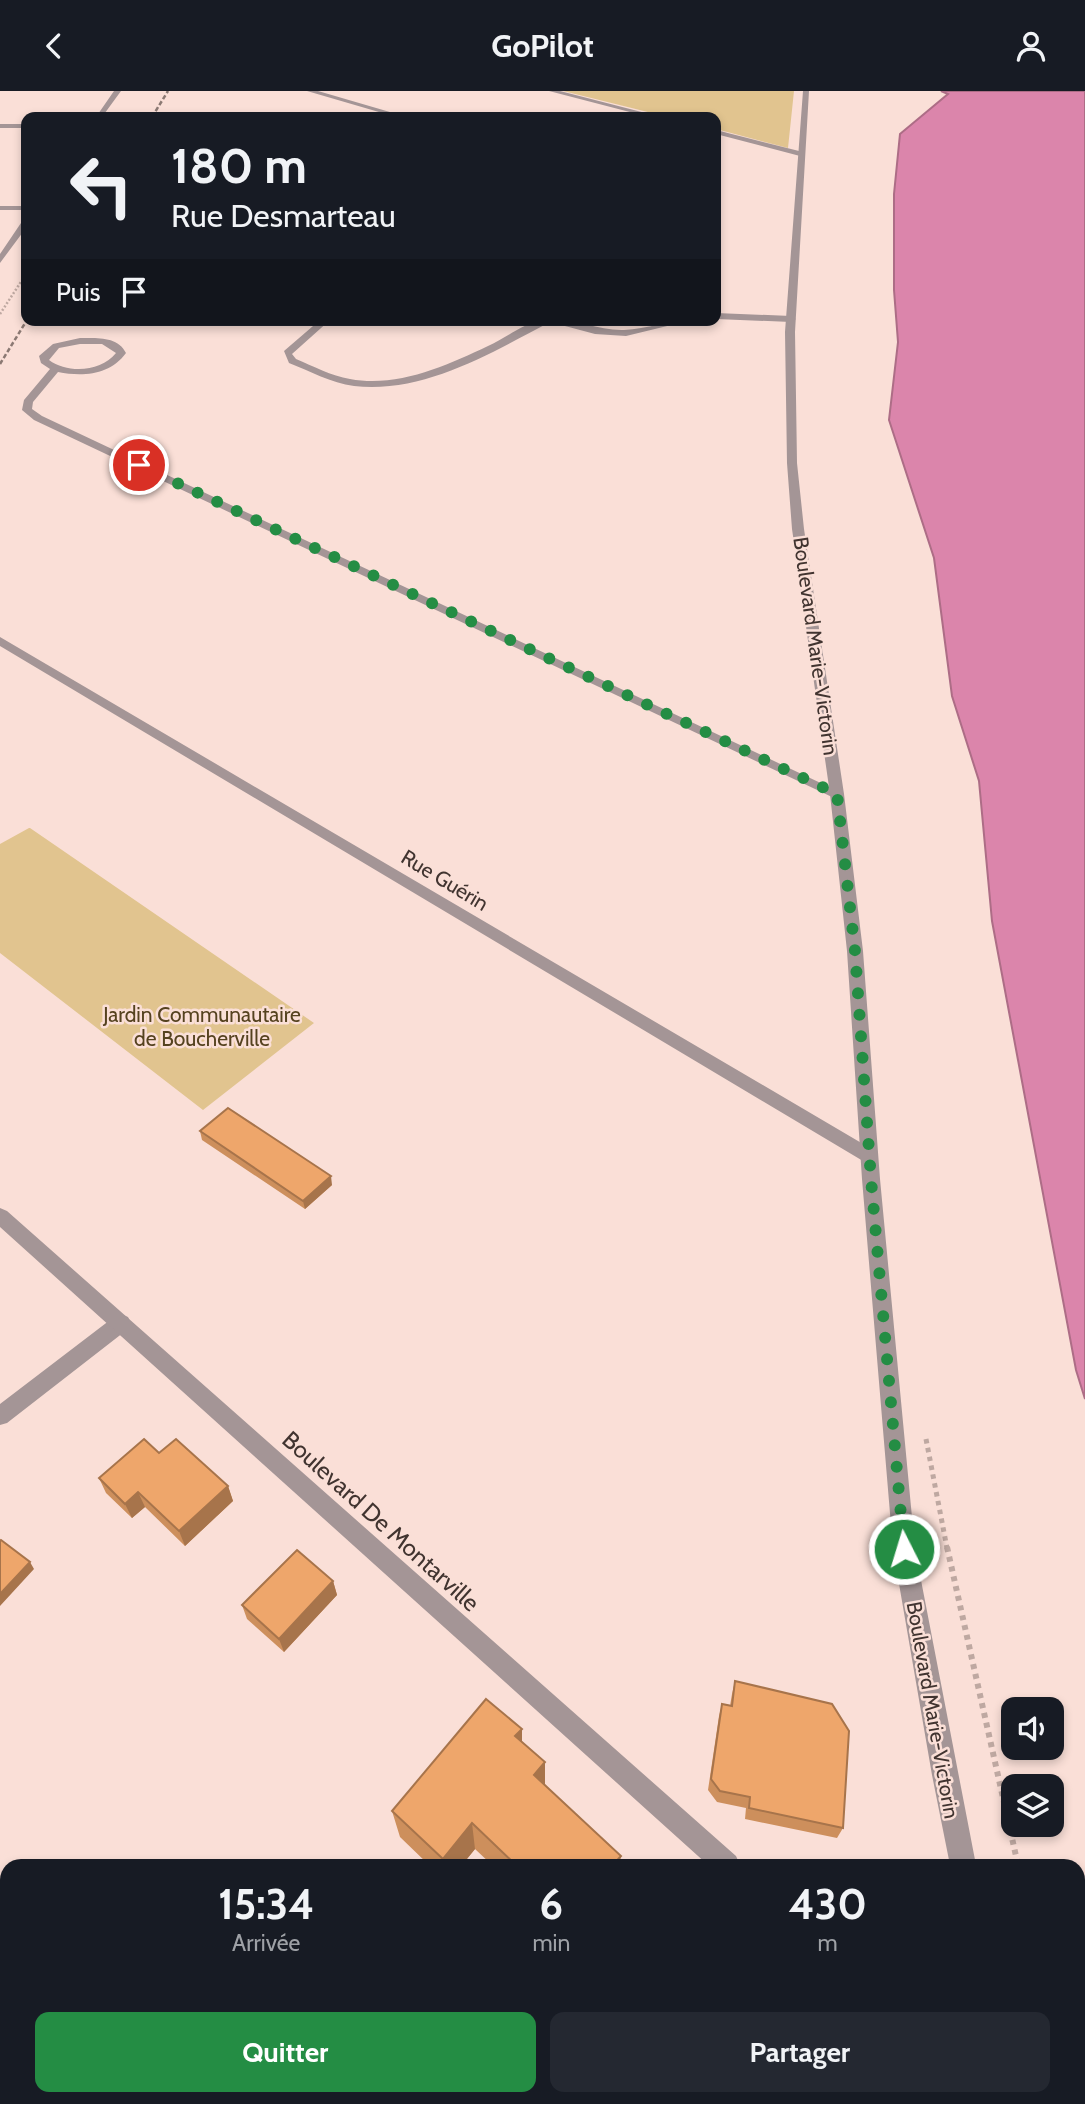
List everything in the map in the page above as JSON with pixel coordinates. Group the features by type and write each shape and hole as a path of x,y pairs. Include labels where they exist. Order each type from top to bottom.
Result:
{"street":[{"path":"103,112 118,91"},
{"path":"310,91 385,112"},
{"path":"552,91 637,112"},
{"name":"Boulevard Marie-Victorin","path":"806,91 791,319 792,463 798,529 837,794 855,951 869,1156 904,1549 962,1859"},
{"path":"0,126 21,126"},
{"path":"721,133 800,154"},
{"path":"0,208 21,208"},
{"path":"0,260 21,229"},
{"path":"721,316 791,319"},
{"path":"319,326 288,353 292,361 351,383 371,384 396,381 467,361 538,326"},
{"path":"575,326 595,331 626,333 659,326"},
{"path":"104,341 119,348 121,353 112,363 92,370 56,369 44,361 44,356 48,351 68,343 104,341"},
{"path":"56,369 28,402 27,410 37,418 837,794"},
{"name":"Rue Guérin","path":"0,641 869,1156"},
{"name":"Boulevard De Montarville","path":"0,1216 720,1859"},
{"path":"0,1416 121,1323"}],"path":[{"path":"0,314 21,282"}],"green space":[{"path":"563,91 794,91 788,148 721,130 721,112 648,112"},
{"name":"Jardin Communautaire de Boucherville","path":"30,828 314,1023 203,1110 0,953 0,844"}],"shaded area":[{"path":"941,91 1085,91 1085,1399 1076,1370 992,921 979,781 952,696 934,558 889,420 898,342 894,290 894,194 900,134 948,94"}],"building":[{"path":"228,1108 331,1176 303,1201 200,1131"},
{"path":"144,1439 159,1453 176,1439 228,1486 179,1531 138,1492 125,1504 99,1478"},
{"path":"0,1541 30,1562 0,1594"},
{"path":"297,1550 333,1581 279,1639 242,1605"},
{"path":"735,1681 832,1704 849,1731 843,1828 749,1808 750,1797 720,1791 711,1779 722,1704 732,1706"},
{"path":"486,1699 522,1729 515,1736 545,1762 534,1775 621,1856 618,1859 510,1859 472,1823 443,1859 392,1811"}],"railway":[{"path":"155,112 168,91"},
{"path":"0,364 23,326"}],"route":[{"path":"139,465 837,794 855,951 871,1179 904,1549"}]}
